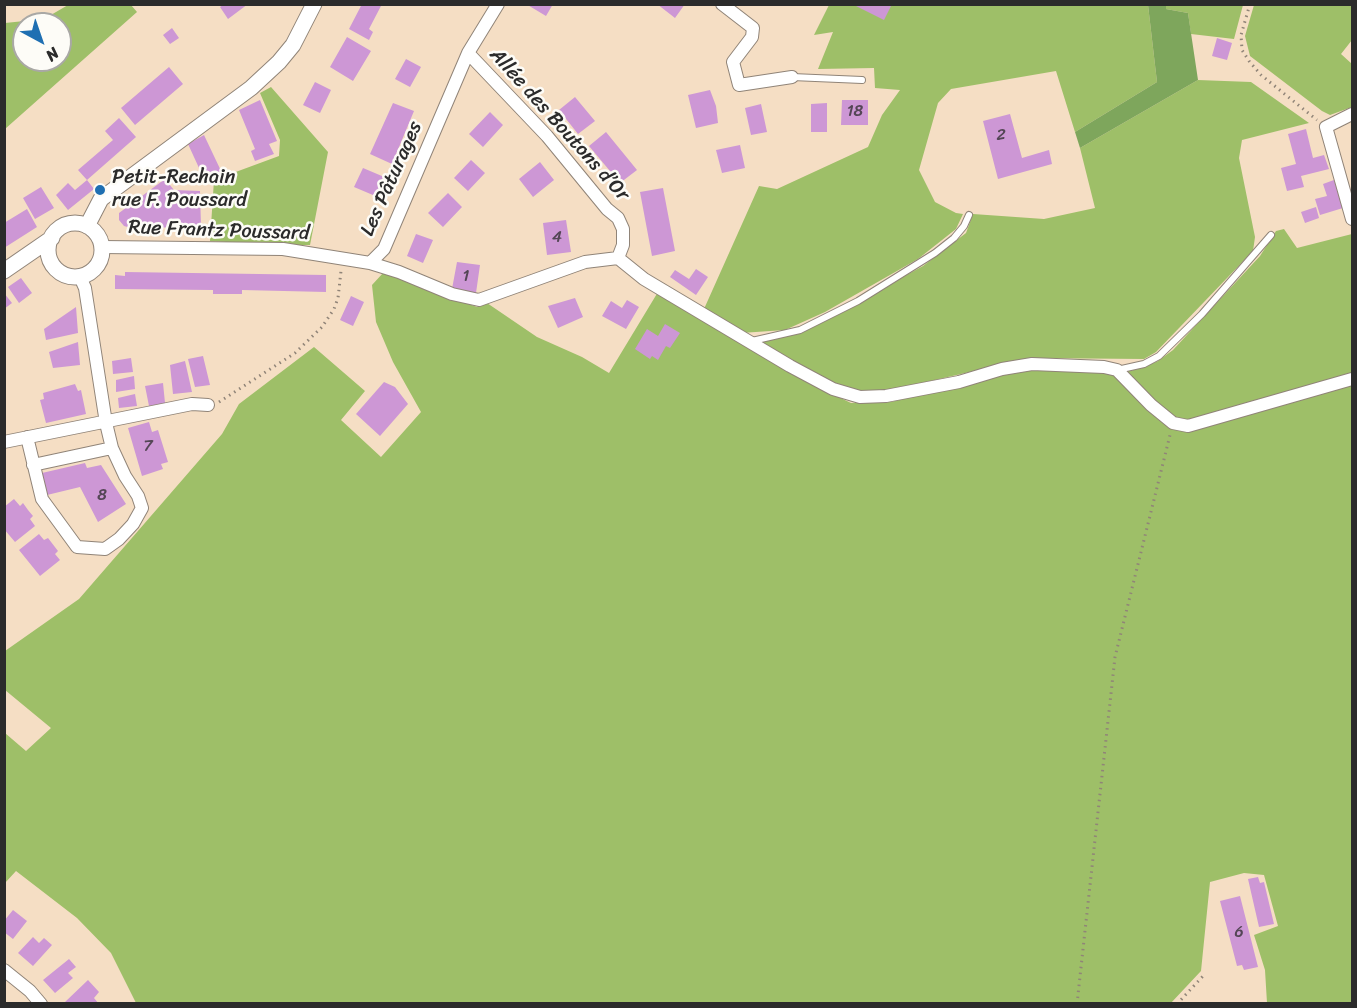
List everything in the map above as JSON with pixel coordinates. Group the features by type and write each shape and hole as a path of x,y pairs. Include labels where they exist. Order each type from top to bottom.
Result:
{"street":[{"path":"87,226 101,199 251,88 279,62 293,45 314,4"},
{"name":"Les Pâturages","path":"498,4 468,53 384,249 370,263 399,272 452,294 479,300 585,262 618,258"},
{"path":"722,4 753,28 752,38 733,62 739,85 792,77"},
{"name":"Allée des Boutons d’Or","path":"468,53 547,136 607,209 618,218 623,229 623,244 618,258"},
{"path":"1353,114 1326,127 1353,219"},
{"path":"4,271 52,238 64,226 72,224 87,226 97,235 102,247 99,263 80,277 62,274 50,260 49,245 52,238"},
{"name":"Rue Frantz Poussard","path":"102,247 283,249 370,263"},
{"path":"24,257 50,260"},
{"path":"618,258 644,279 748,341 833,389 860,397 886,396 959,382 1002,369 1032,364 1068,364 1117,370 1151,405 1173,423 1194,425 1353,380"},
{"path":"27,437 42,500 77,547 105,549 119,539 133,524 141,508 138,496 125,476 112,448 85,288 80,277"},
{"path":"4,442 192,404 208,405"},
{"path":"33,465 112,448"},
{"path":"4,970 41,1004"}],"lane":[{"path":"792,77 862,80"},
{"path":"748,341 800,330 858,301 935,253 954,238 964,226 969,215"},
{"path":"1117,370 1144,364 1159,356 1202,314 1271,235"}],"path":[{"path":"1250,4 1241,35 1242,50 1261,75 1326,127"},
{"path":"208,405 224,401 295,353 322,327 338,298 339,275 346,259"},
{"path":"1077,1004 1115,657 1173,423"},
{"path":"1177,1004 1204,975"}],"green space":[{"path":"68,5 131,5 137,12 72,70 72,12 56,12"},
{"path":"829,5 1148,5 1157,82 1075,132 1056,71 951,89 938,103 919,170 935,202 956,213 963,214 956,229 918,259 825,312 785,330 741,333 704,309 759,186 777,189 868,147 882,115 900,90 875,88 874,68 818,69 833,32 814,35"},
{"path":"1148,5 1166,5 1166,9 1188,13 1198,80 1080,148 1075,132 1157,82"},
{"path":"1166,5 1243,5 1234,39 1191,34 1188,13 1166,9"},
{"path":"1254,5 1352,5 1352,40 1341,54 1352,64 1352,107 1330,115 1322,111 1250,56 1245,36"},
{"path":"12,22 12,72 69,72 5,129 5,23"},
{"path":"1198,80 1251,82 1309,123 1242,140 1239,158 1255,237 1253,251 1156,352 1144,359 1030,358 883,392 840,389 755,342 798,334 923,266 966,233 973,214 1044,219 1095,208 1080,148"},
{"path":"271,87 328,152 310,245 210,241 214,180 279,156 280,140 260,93"},
{"path":"1284,229 1297,248 1352,234 1352,374 1189,421 1177,421 1165,413 1125,372 1158,361 1173,350 1260,256 1276,231"},
{"path":"383,273 477,307 487,303 537,337 582,357 609,373 658,292 801,379 851,403 891,402 1030,367 1114,374 1175,427 1352,385 1352,1003 1267,1003 1265,970 1254,935 1278,926 1264,875 1244,873 1210,882 1201,971 1170,1004 136,1003 111,953 77,918 16,871 5,883 5,733 26,751 51,728 5,690 5,651 79,599 222,434 239,404 314,347 365,391 341,420 381,457 421,412 393,362 376,322 372,285"}],"building":[{"path":"224,4 248,4 228,19 220,7"},
{"path":"362,4 382,4 369,29 373,32 369,40 349,29"},
{"path":"526,4 553,4 546,16"},
{"path":"657,4 685,4 675,18"},
{"path":"857,4 892,4 884,20 856,6"},
{"path":"172,28 179,38 170,44 163,35"},
{"path":"347,37 371,51 353,81 330,67"},
{"path":"1217,38 1232,43 1227,60 1212,56"},
{"path":"406,59 421,67 410,87 395,79"},
{"path":"169,67 183,84 135,125 121,108"},
{"path":"315,82 331,90 320,113 303,105"},
{"path":"710,90 716,106 718,123 696,128 688,95"},
{"path":"575,97 595,121 578,134 559,110"},
{"path":"260,100 277,141 269,144 274,154 255,161 251,151 255,149 239,110"},
{"path":"842,100 868,100 868,125 841,125"},
{"path":"393,103 414,111 392,164 370,154"},
{"path":"827,103 827,132 811,132 811,104"},
{"path":"761,104 767,132 751,135 745,108"},
{"path":"490,112 503,125 483,147 469,134"},
{"path":"1010,114 1022,158 1049,150 1052,164 998,179 983,121"},
{"path":"119,118 136,137 87,180 78,170 113,140 105,131"},
{"path":"1306,129 1313,158 1324,155 1329,169 1301,176 1304,187 1287,191 1281,168 1296,164 1288,134"},
{"path":"606,132 637,170 620,183 589,146"},
{"path":"204,135 222,173 205,181 188,144"},
{"path":"740,145 745,168 722,173 716,150"},
{"path":"471,160 485,173 468,191 454,178"},
{"path":"540,162 554,180 533,197 519,179"},
{"path":"363,168 389,179 380,198 354,187"},
{"path":"165,179 174,190 200,191 201,227 131,228 124,226 119,220 119,213"},
{"path":"87,180 94,189 68,210 56,195 68,183 75,190"},
{"path":"1334,180 1343,208 1320,215 1315,199 1327,196 1323,184"},
{"path":"41,187 54,208 35,219 23,198"},
{"path":"663,188 675,251 652,256 640,192"},
{"path":"448,193 462,207 443,227 428,213"},
{"path":"1316,207 1319,218 1305,223 1301,212"},
{"path":"27,209 37,227 4,248 4,223"},
{"path":"566,220 571,252 547,255 543,223"},
{"path":"416,234 433,240 423,263 407,256"},
{"path":"457,262 480,265 476,293 452,289"},
{"path":"696,269 708,277 696,295 670,277 675,270 689,279"},
{"path":"125,272 326,275 326,292 242,290 242,294 213,294 213,290 115,289 115,275 125,276"},
{"path":"21,278 32,293 19,303 8,287"},
{"path":"4,293 12,303 4,309"},
{"path":"351,296 364,302 353,326 340,320"},
{"path":"575,298 583,317 558,328 548,306"},
{"path":"627,300 639,307 626,329 602,316 611,301 622,308"},
{"path":"76,307 78,333 46,340 44,329"},
{"path":"665,324 680,333 670,348 666,346 658,360 652,356 650,359 635,349 647,329 658,336"},
{"path":"78,342 80,365 53,368 49,352"},
{"path":"203,356 210,385 195,387 188,359"},
{"path":"131,358 133,372 113,374 112,361"},
{"path":"185,361 192,392 173,394 170,365"},
{"path":"134,376 135,389 116,392 116,380"},
{"path":"384,382 395,387 408,404 380,436 356,414"},
{"path":"163,383 165,403 149,406 145,386"},
{"path":"75,384 78,391 81,390 86,414 46,423 40,400 44,399 43,393"},
{"path":"135,394 137,406 119,408 118,398"},
{"path":"149,422 152,432 158,430 168,462 161,464 163,469 142,476 128,428"},
{"path":"85,463 87,468 101,465 126,504 98,522 80,487 47,495 42,473"},
{"path":"14,499 20,506 23,503 33,516 30,519 35,526 15,542 4,529 4,507"},
{"path":"39,534 44,540 48,538 58,551 55,554 60,560 40,576 19,550"},
{"path":"1258,877 1260,883 1264,882 1274,924 1259,927 1248,879"},
{"path":"1240,896 1258,967 1244,970 1242,965 1237,966 1220,901"},
{"path":"13,910 27,921 13,939 4,932 4,921"},
{"path":"33,937 39,943 44,938 52,945 33,966 18,953"},
{"path":"69,959 76,967 68,973 73,978 55,993 43,980"},
{"path":"88,980 99,992 94,998 99,1004 67,1004 65,1002"}],"place":[{"name":"Petit-Rechain rue F. Poussard","path":"100,190"}]}
